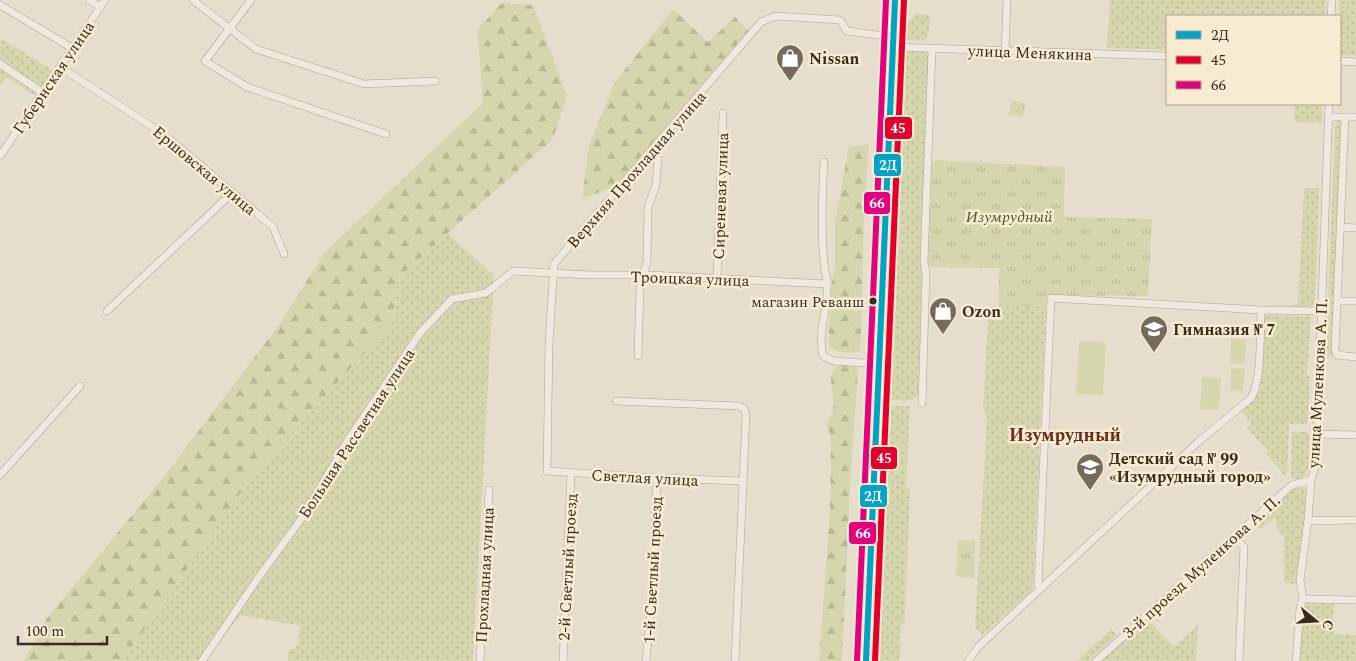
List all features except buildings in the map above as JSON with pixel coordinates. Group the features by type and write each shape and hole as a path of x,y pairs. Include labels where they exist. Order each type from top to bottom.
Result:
{"main road":[{"path":"866,661 895,0"}],"street":[{"path":"89,0 102,3"},
{"path":"193,0 256,49 364,84 435,81"},
{"path":"251,0 205,61 247,87 386,134"},
{"path":"1005,51 1008,0"},
{"path":"1331,15 1332,0"},
{"name":"Губернская улица","path":"1,154 102,3"},
{"path":"0,5 72,48"},
{"name":"Верхняя Прохладная улица","path":"547,471 549,343 554,264 761,22 776,16 840,20 847,30 893,37"},
{"name":"улица Менякина","path":"892,47 932,50 1166,56"},
{"path":"922,403 926,273 924,262 932,50"},
{"path":"1341,61 1356,62"},
{"path":"0,64 43,93"},
{"name":"Ершовская улица","path":"60,67 165,135 273,227 284,254"},
{"name":"улица Муленкова А. П.","path":"1296,661 1300,608 1303,599 1300,580 1311,480 1316,465 1329,105"},
{"name":"Сиреневая улица","path":"717,278 723,113"},
{"path":"1329,117 1356,117"},
{"path":"1345,117 1335,350 1337,355 1356,357"},
{"path":"638,356 640,286 647,262 648,207 656,186 658,159"},
{"path":"824,162 821,199 824,265 827,284 823,315 823,356 834,361 879,364"},
{"path":"107,312 232,193"},
{"path":"1340,227 1356,228"},
{"name":"Большая Рассветная улица","path":"202,661 256,581 304,515 348,440 420,333 444,306 452,298 486,293 513,271 554,273"},
{"name":"Троицкая улица","path":"554,273 644,275 827,284"},
{"path":"1041,588 1038,585 1050,298 1261,310 1321,311"},
{"path":"1337,301 1356,301"},
{"path":"968,661 978,647 1198,442 1251,398 1257,380 1261,310"},
{"path":"0,475 80,386"},
{"path":"616,402 739,406 744,409 746,415 735,661"},
{"path":"1317,434 1356,435"},
{"name":"Светлая улица","path":"547,471 743,481"},
{"name":"2-й Светлый проезд","path":"563,661 571,473"},
{"name":"1-й Светлый проезд","path":"646,661 653,586 657,478"},
{"name":"3-й проезд Муленкова А. П.","path":"1096,661 1292,485 1311,480"},
{"name":"Прохладная улица","path":"480,661 489,490"},
{"path":"1308,520 1329,522 1356,520"},
{"path":"1233,536 1244,547 1240,661"},
{"path":"1303,599 1356,600"}],"green space":[{"path":"1110,0 1326,0 1325,15 1166,15 1166,50 1107,48"},
{"path":"1339,0 1356,0 1356,56 1341,55 1341,15 1339,15"},
{"path":"502,3 533,5 567,96 553,139 398,278 393,322 252,476 123,661 24,661 47,618 163,478 279,325 325,252 483,103 477,30"},
{"path":"673,9 708,42 735,17 750,32 614,187 582,199 589,145 615,82"},
{"path":"916,14 930,14 929,31 925,40 900,38 900,30"},
{"path":"2,39 54,71 37,97 6,77 0,86 0,42"},
{"path":"903,52 927,52 930,56 918,395 916,398 902,401 891,400 887,396 886,391 897,57"},
{"path":"1013,100 1026,104 1022,118 1008,114"},
{"path":"1294,105 1322,105 1322,123 1294,122"},
{"path":"1337,120 1342,121 1342,124 1333,357 1326,356 1335,125"},
{"path":"869,145 864,216 860,351 843,353 829,346 832,282 835,265 835,222 849,146"},
{"name":"Изумрудный","path":"937,160 1065,167 1064,217 1152,219 1148,296 1047,295 1046,305 999,307 999,268 931,267 928,265 932,163"},
{"path":"1304,188 1319,188 1315,301 1309,307 1288,307 1298,303"},
{"path":"448,234 494,275 473,661 288,661 288,652 298,644 300,626 240,615 206,661 123,661 252,476 393,322 398,278"},
{"path":"1046,305 1033,590 982,635 975,627 987,418 983,409 989,307"},
{"path":"1264,315 1309,316 1311,319 1307,375 1310,376 1308,422 1306,424 1289,424 1287,473 1285,476 1266,453 1268,451 1247,428 1252,423 1241,410 1255,398 1260,389"},
{"path":"1231,338 1246,339 1245,364 1230,363"},
{"path":"1079,341 1106,342 1103,395 1076,394"},
{"path":"840,365 856,366 858,371 850,487 842,661 819,661 830,510 831,442 827,428 833,409 832,373"},
{"path":"1231,368 1245,369 1243,391 1230,390"},
{"path":"1202,377 1221,378 1219,410 1200,409"},
{"path":"892,406 910,406 906,488 910,489 905,620 901,625 900,661 873,661 885,411"},
{"path":"1292,432 1307,432 1310,436 1308,471 1303,478 1298,480 1291,476"},
{"path":"1304,487 1306,493 1306,517 1296,584 1284,583 1284,535 1278,531 1275,517 1261,529 1254,524 1290,490"},
{"path":"958,540 975,541 974,578 956,577"},
{"path":"1334,602 1333,634 1356,635 1356,661 1295,661 1299,608 1304,609 1307,603"},
{"path":"1146,618 1174,647 1198,625 1196,661 1100,661"},
{"path":"1111,629 1117,635 1089,661 1077,661"}],"transit line":[{"name":"66","path":"857,661 886,0"},
{"name":"2Д","path":"866,661 895,0"},
{"name":"45","path":"875,661 904,0"}],"place":[{"name":"Nissan","path":"790,82"},
{"name":"магазин Реванш","path":"873,301"},
{"name":"Ozon","path":"943,335"},
{"name":"Гимназия № 7","path":"1154,353"},
{"name":"Детский сад № 99 «Изумрудный город»","path":"1090,491"}],"district":[{"name":"Изумрудный","path":"1065,435"}]}
